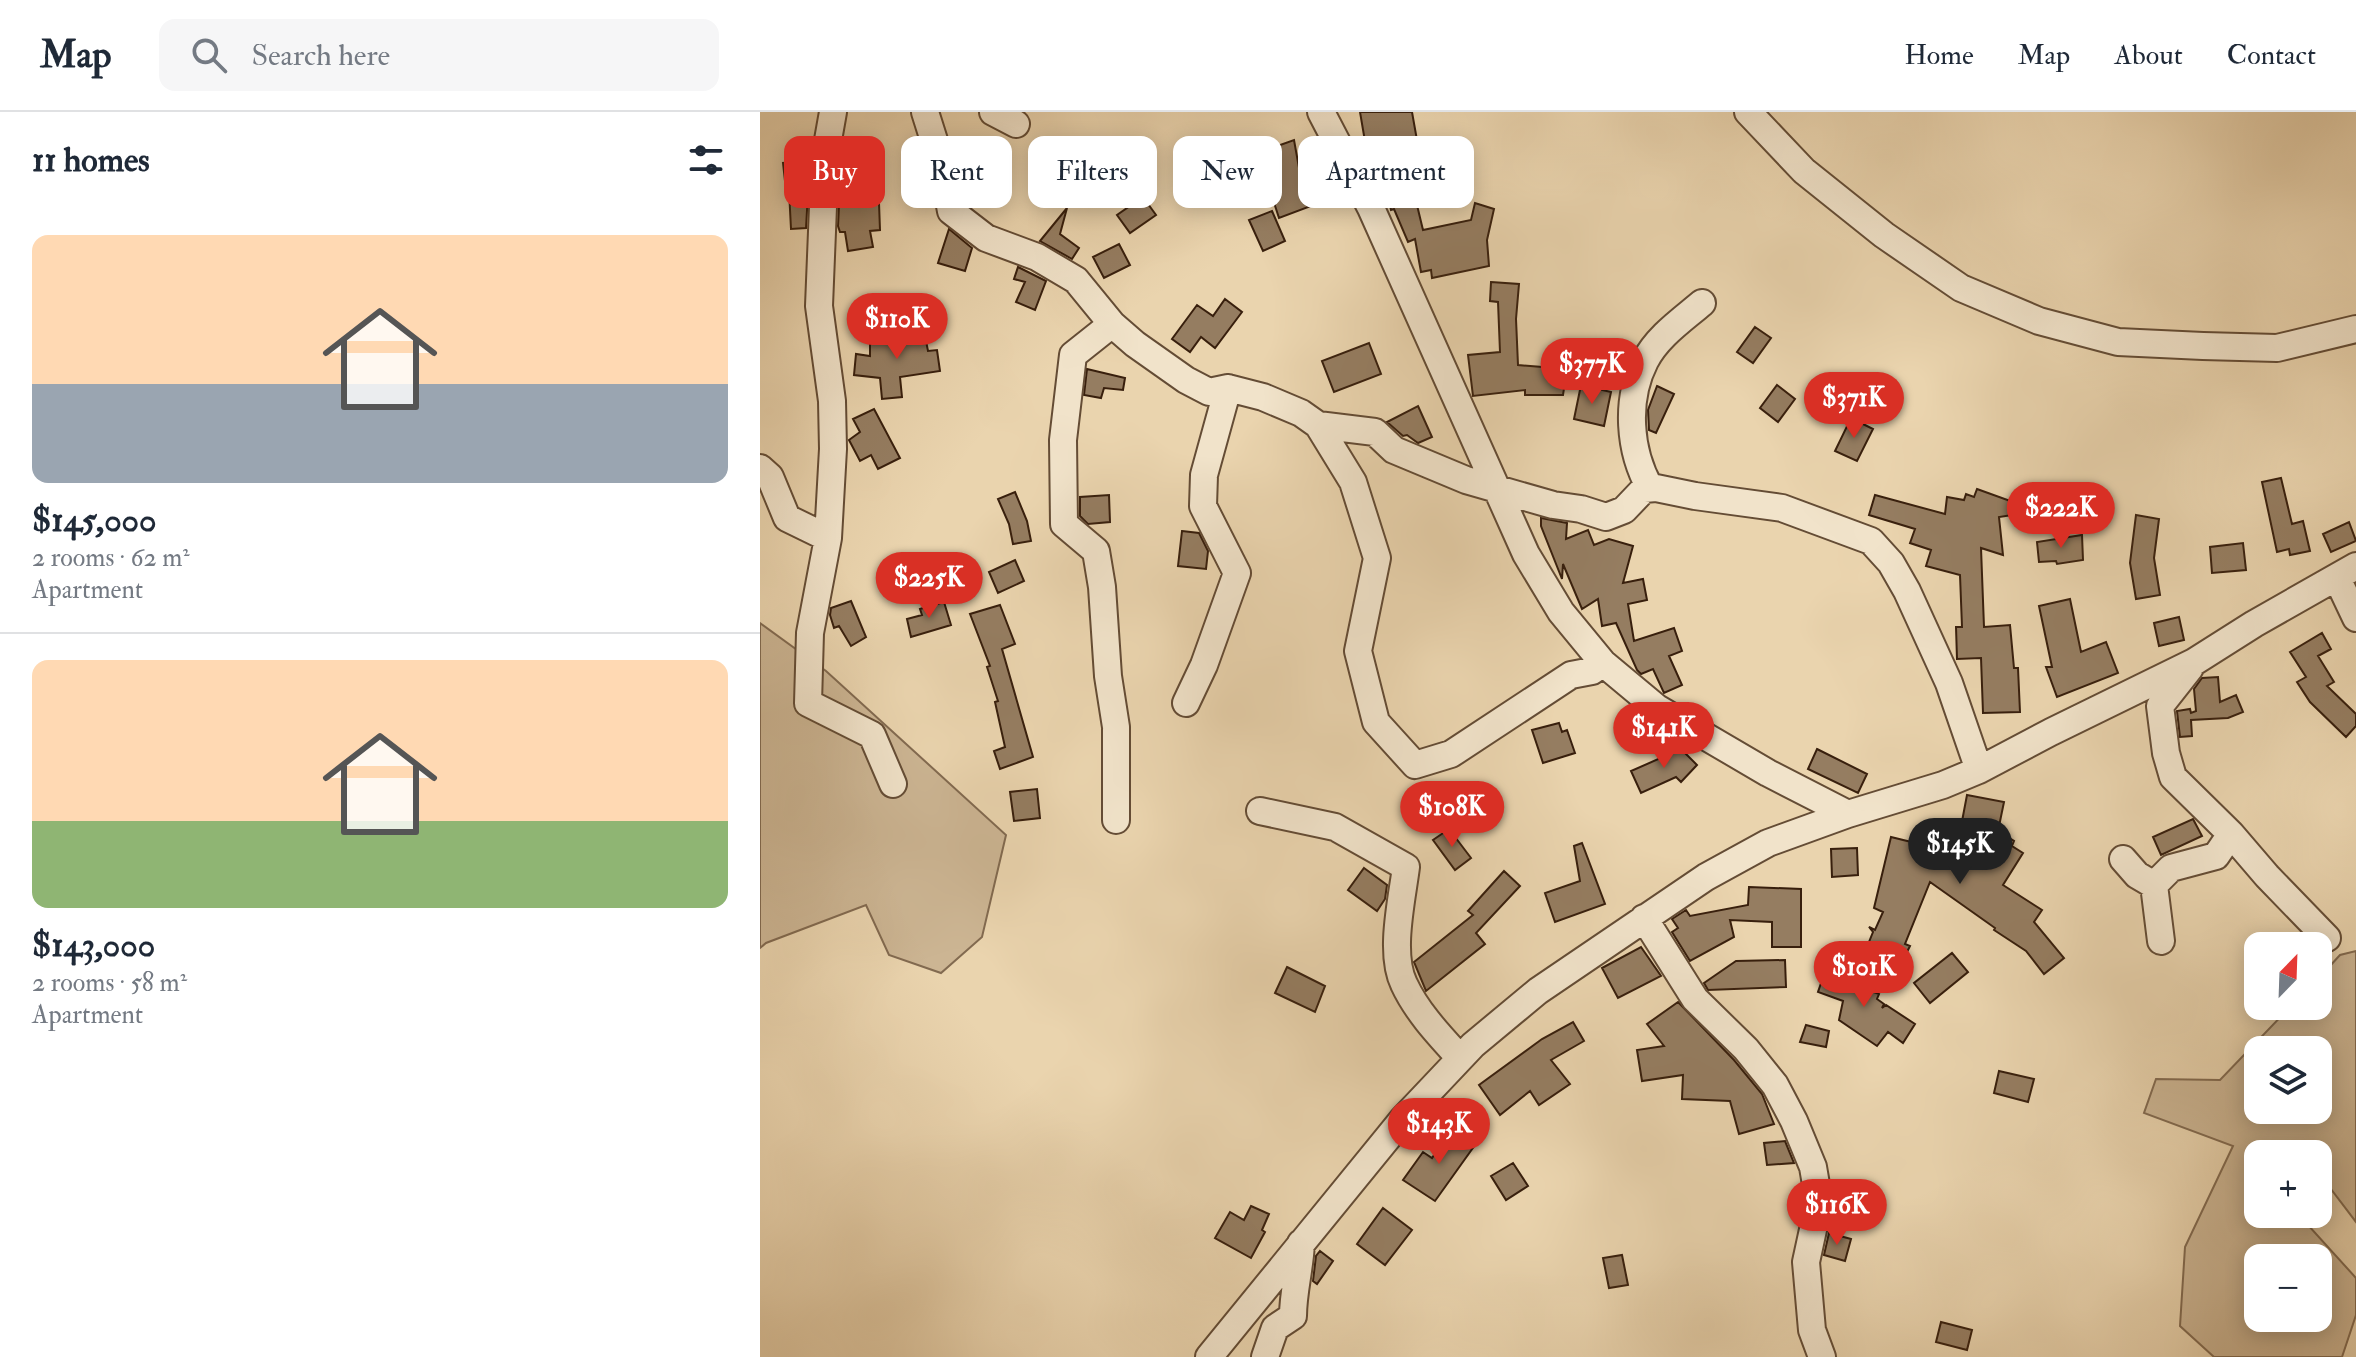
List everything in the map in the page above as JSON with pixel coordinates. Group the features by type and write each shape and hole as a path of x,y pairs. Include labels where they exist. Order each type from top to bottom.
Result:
{"street":[{"path":"833,112 825,157 819,306 832,401 833,449 828,538 810,633 808,703 872,735 893,784"},
{"path":"925,112 943,169 951,211 986,238 1037,257 1076,280 1112,324 1186,380 1209,392 1228,388 1263,397 1301,413 1318,425 1353,482 1377,558 1358,651 1376,722 1415,765 1451,754 1571,675 1592,671 1603,663"},
{"path":"1321,112 1371,208 1500,490 1526,554 1554,601 1603,663 1669,715 1768,773 1848,814"},
{"path":"1748,112 1804,171 1884,235 1961,288 2039,321 2118,342 2218,347 2277,348 2356,329"},
{"path":"1650,488 1636,462 1632,413 1640,374 1656,345 1702,303"},
{"path":"1112,324 1073,355 1063,440 1064,524 1096,551 1102,587 1108,676 1116,727 1116,820"},
{"path":"1186,703 1204,665 1237,573 1203,506 1204,475 1228,388"},
{"path":"1318,425 1375,432 1394,450 1466,480 1606,517 1616,515 1644,489 1650,488 1782,508 1871,541 1880,548 1907,591 1949,683 1979,770"},
{"path":"760,468 770,477 787,518 828,538"},
{"path":"1209,1357 1403,1119 1473,1045 1538,991 1706,877 1768,843 1943,785 1979,770 2194,662 2346,572 2356,618"},
{"path":"2194,662 2160,706 2166,753 2173,777 2231,834 2321,932"},
{"path":"1260,811 1335,827 1406,867 1398,956 1402,982 1427,1022 1460,1058"},
{"path":"2154,885 2171,868 2216,856 2231,834"},
{"path":"2123,859 2137,875 2154,885"},
{"path":"2154,885 2161,941"},
{"path":"1644,918 1695,999 1746,1049 1775,1085 1813,1167 1819,1202 1806,1262 1812,1330 1822,1357"},
{"path":"1265,1357 1275,1328 1293,1316 1301,1243"}],"shaded area":[{"path":"760,623 826,671 1006,835 982,937 941,973 889,955 866,905 760,948"},
{"path":"2356,951 2356,1222 2332,1190 2332,1140 2244,1140 2244,1228 2311,1228 2325,1244 2244,1244 2244,1332 2332,1332 2332,1252 2356,1278 2356,1315 2342,1357 2214,1357 2180,1326 2185,1247 2233,1146 2144,1113 2156,1079 2220,1080 2244,1055 2244,1124 2332,1124 2332,1036 2262,1036 2278,1020 2332,1020 2332,964 2340,955"}],"building":[{"path":"1360,112 1412,112 1416,136 1364,136"},
{"path":"1294,140 1298,162 1298,208 1306,208 1279,218 1276,208 1282,208 1282,144"},
{"path":"1475,203 1494,209 1487,240 1489,266 1432,278 1431,270 1421,272 1415,239 1408,242 1394,209 1391,208 1418,208 1423,230 1471,220"},
{"path":"790,208 807,208 806,228 791,229"},
{"path":"839,208 879,208 880,230 870,231 873,247 848,251 845,232 840,232"},
{"path":"1067,208 1060,234 1079,248 1072,259 1040,241"},
{"path":"1127,208 1151,208 1156,215 1130,233 1117,215"},
{"path":"1272,211 1285,241 1263,251 1249,220"},
{"path":"949,229 972,248 965,271 938,263"},
{"path":"1119,244 1130,265 1104,278 1093,257"},
{"path":"1018,267 1046,281 1035,310 1016,302 1025,282 1014,279"},
{"path":"1491,282 1519,284 1516,319 1518,365 1567,369 1563,395 1525,395 1525,390 1473,396 1468,355 1500,352 1498,302 1490,301"},
{"path":"1225,299 1242,312 1215,348 1201,337 1190,352 1172,339 1197,305 1213,316"},
{"path":"1755,327 1771,338 1753,363 1737,352"},
{"path":"924,331 928,351 937,350 940,371 900,377 902,397 882,399 880,378 854,375 856,354 870,356 870,341"},
{"path":"1369,343 1381,374 1334,392 1322,361"},
{"path":"1087,369 1125,378 1123,390 1104,388 1101,398 1084,395"},
{"path":"1581,385 1611,392 1604,426 1574,419"},
{"path":"1777,385 1795,399 1778,422 1760,408"},
{"path":"1657,386 1674,394 1656,433 1649,430 1648,410"},
{"path":"1418,406 1432,437 1418,443 1407,435 1403,436 1387,422"},
{"path":"874,409 900,458 878,469 871,455 860,461 849,440 860,432 853,419"},
{"path":"1851,418 1873,429 1857,461 1835,451"},
{"path":"2281,478 2292,524 2303,521 2310,551 2290,555 2289,549 2277,552 2262,482"},
{"path":"1977,489 2038,511 1999,517 2003,555 1981,548 1984,627 2010,625 2014,668 2018,668 2020,712 1983,713 1981,658 1957,659 1956,627 1962,627 1960,575 1926,566 1931,550 1910,543 1915,529 1869,515 1875,495 1945,514 1947,497 1964,500 1966,494 1974,497"},
{"path":"1015,492 1027,521 1031,541 1013,544 1009,524 998,499"},
{"path":"1109,495 1110,522 1088,524 1080,516 1080,497"},
{"path":"2136,515 2159,519 2154,558 2160,595 2136,599 2130,563"},
{"path":"1541,518 1567,523 1566,539 1588,530 1594,545 1609,539 1633,546 1623,583 1643,579 1647,600 1628,604 1634,641 1674,628 1682,651 1669,656 1682,685 1664,693 1653,669 1641,674 1637,670 1616,623 1602,626 1598,599 1582,609 1563,564 1562,579 1541,526"},
{"path":"2349,522 2356,541 2331,552 2323,534"},
{"path":"1182,531 1199,533 1208,551 1206,569 1178,566"},
{"path":"2082,535 2083,560 2057,564 2056,561 2039,562 2037,542"},
{"path":"2243,543 2246,570 2212,573 2210,547"},
{"path":"1015,560 1024,581 998,593 989,572"},
{"path":"2070,599 2081,652 2106,642 2118,673 2057,697 2046,667 2052,667 2039,606"},
{"path":"851,601 866,637 851,646 839,626 834,628 830,615 831,608"},
{"path":"944,602 951,625 911,637 907,619 922,615 920,609"},
{"path":"1000,605 1015,644 1002,649 1033,757 1000,769 994,751 1005,747 995,702 998,701 987,667 990,666 970,614"},
{"path":"2179,617 2184,640 2159,646 2154,623"},
{"path":"2322,633 2331,649 2318,656 2334,682 2327,686 2356,714 2356,726 2346,737 2310,702 2297,682 2306,677 2290,652"},
{"path":"2218,677 2220,702 2236,695 2243,712 2228,718 2191,720 2192,736 2180,737 2177,711 2196,711 2194,689 2202,678"},
{"path":"1559,723 1562,732 1567,730 1575,753 1543,763 1532,730"},
{"path":"1676,744 1697,765 1681,782 1676,777 1641,793 1631,771 1663,757"},
{"path":"1817,749 1867,774 1858,793 1808,769"},
{"path":"1037,789 1040,818 1014,821 1010,792"},
{"path":"1967,795 2004,802 1998,831 2014,841 2012,846 2023,853 2003,885 2042,910 2034,922 2064,958 2044,974 2026,951 1930,882 1905,944 1910,946 1900,966 1895,960 1867,947 1873,932 1869,927 1875,930 1883,912 1874,908 1891,837 1956,853"},
{"path":"2193,819 2202,836 2161,855 2153,837"},
{"path":"1449,829 1471,858 1455,870 1433,840"},
{"path":"1582,843 1605,904 1555,922 1545,893 1580,881 1574,846"},
{"path":"1857,848 1858,875 1832,877 1831,849"},
{"path":"1364,868 1387,885 1385,899 1377,911 1348,890"},
{"path":"1504,871 1520,886 1476,933 1485,944 1426,991 1414,962 1473,915 1468,911"},
{"path":"1749,887 1801,889 1801,947 1772,947 1772,922 1730,920 1734,937 1690,961 1672,932 1678,928 1672,919 1686,910 1690,916 1748,905"},
{"path":"1641,947 1661,976 1618,998 1602,968"},
{"path":"1952,953 1968,972 1930,1003 1914,983"},
{"path":"1785,960 1786,987 1708,990 1704,983 1736,961"},
{"path":"1827,966 1848,974 1847,977 1859,983 1858,986 1879,994 1877,999 1884,1004 1882,1008 1886,1005 1915,1024 1903,1043 1888,1032 1877,1046 1839,1020 1843,1001 1818,992"},
{"path":"1287,967 1325,986 1315,1012 1275,993"},
{"path":"1678,1002 1762,1094 1774,1124 1739,1134 1730,1101 1682,1099 1683,1075 1642,1081 1637,1050 1664,1046 1647,1024"},
{"path":"1573,1022 1584,1041 1551,1060 1570,1084 1539,1105 1530,1091 1500,1115 1479,1085 1542,1039"},
{"path":"1806,1025 1829,1031 1826,1047 1800,1042"},
{"path":"1999,1071 2034,1079 2028,1102 1994,1093"},
{"path":"1452,1129 1475,1145 1435,1201 1403,1180 1423,1152 1432,1158"},
{"path":"1785,1141 1794,1163 1767,1165 1764,1143"},
{"path":"1513,1163 1528,1186 1506,1200 1491,1176"},
{"path":"1251,1206 1269,1214 1262,1230 1265,1232 1251,1258 1215,1238 1230,1212 1244,1220"},
{"path":"1383,1208 1412,1230 1385,1265 1357,1244"},
{"path":"1829,1233 1851,1239 1845,1261 1824,1255"},
{"path":"1320,1251 1333,1261 1317,1284 1313,1281 1316,1256"},
{"path":"1622,1255 1628,1285 1609,1288 1603,1258"},
{"path":"1941,1322 1972,1330 1967,1350 1936,1342"}]}
